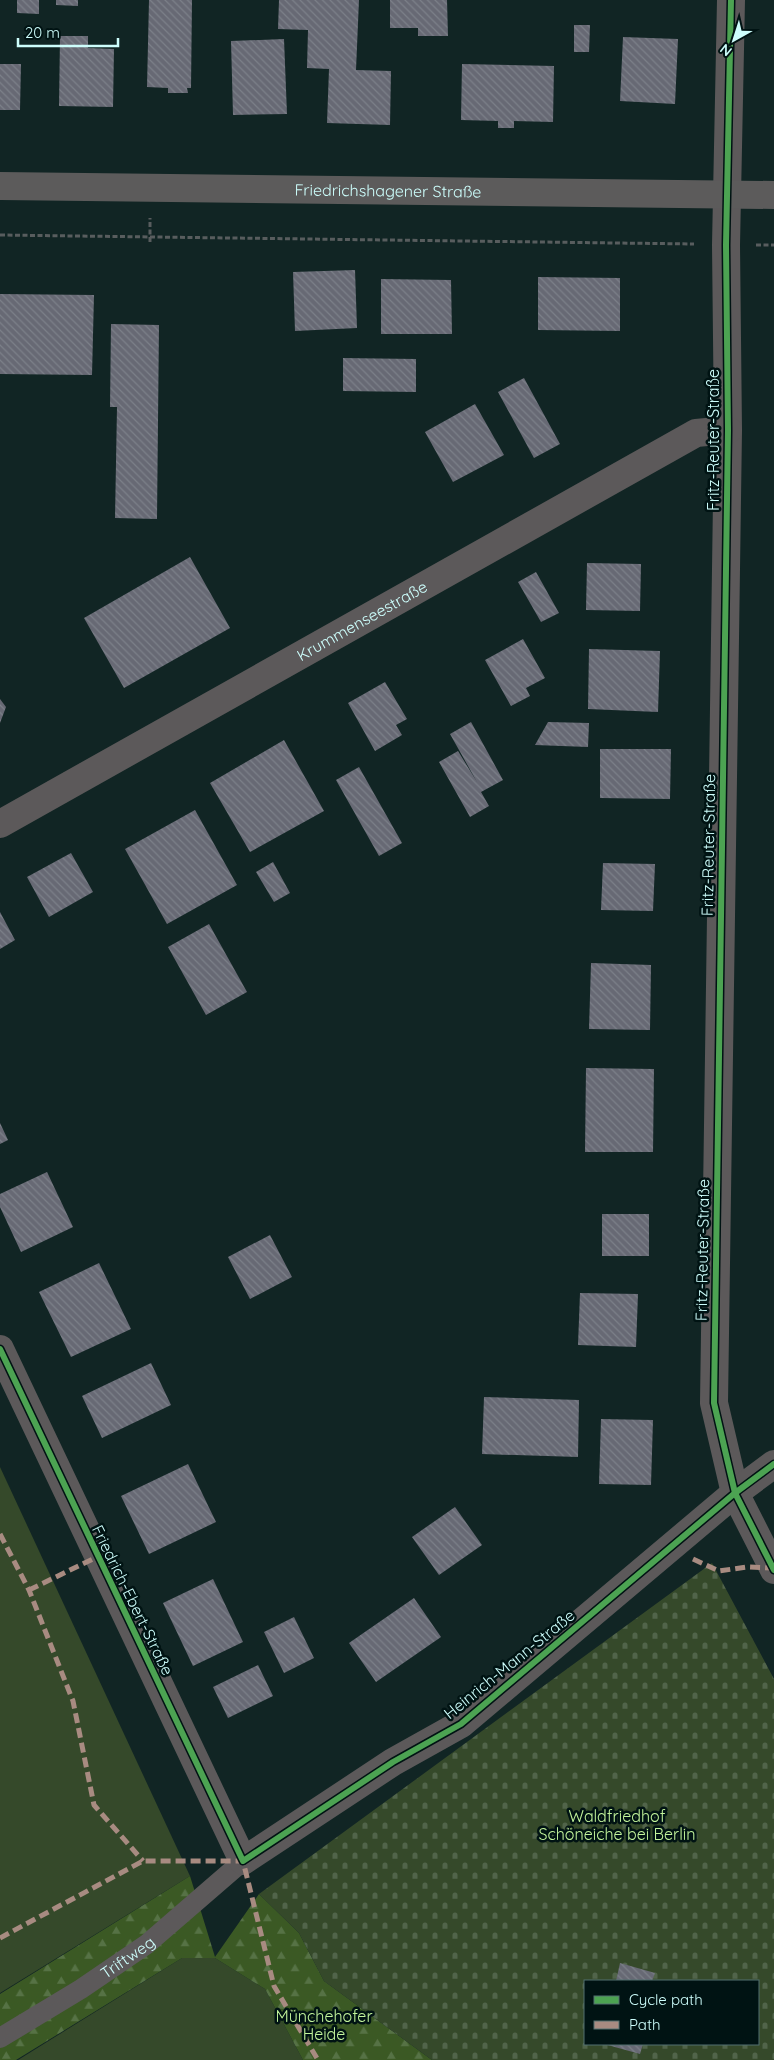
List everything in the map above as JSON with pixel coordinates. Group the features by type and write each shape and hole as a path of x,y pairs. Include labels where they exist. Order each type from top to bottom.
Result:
{"main road":[{"name":"Friedrichshagener Straße","path":"0,186 774,195"}],"street":[{"name":"Fritz-Reuter-Straße","path":"731,0 726,244 728,430 714,1403 735,1493 774,1570"},
{"name":"Krummenseestraße","path":"0,824 696,433 728,430"},
{"name":"Friedrich-Ebert-Straße","path":"0,1350 243,1861"},
{"name":"Heinrich-Mann-Straße","path":"243,1861 393,1762 461,1724 735,1493 774,1464"}],"lane":[{"name":"Triftweg","path":"0,2038 81,1989 147,1944 243,1861"}],"path":[{"path":"0,235 150,240 774,245"}],"green space":[{"path":"0,1467 190,1876 0,1993"},
{"name":"Waldfriedhof Schöneiche bei Berlin","path":"712,1563 774,1679 774,2060 432,2060 324,1981 299,1933 259,1894"},
{"name":"Münchehofer Heide","path":"190,1876 215,1957 259,1894 299,1933 324,1981 432,2060 303,2060 265,1989 215,1958 182,1958 16,2060 0,2060 0,1994"},
{"path":"182,1958 215,1958 265,1989 303,2060 18,2060"}],"building":[{"path":"17,0 39,0 39,14 17,13"},
{"path":"56,0 78,0 78,6 56,5"},
{"path":"149,0 192,0 191,88 187,88 188,93 168,93 168,88 147,87"},
{"path":"279,0 359,0 356,70 391,71 390,125 327,123 329,69 307,68 308,30 278,29"},
{"path":"390,0 447,0 448,36 418,36 418,28 390,28"},
{"path":"574,25 590,25 589,52 574,52"},
{"path":"60,36 88,36 88,48 114,49 113,107 59,106"},
{"path":"623,37 678,39 675,104 620,101"},
{"path":"284,39 287,114 233,115 231,41"},
{"path":"0,64 21,64 20,110 0,110"},
{"path":"462,64 554,66 553,122 514,121 514,128 498,128 498,121 461,120"},
{"path":"355,270 357,328 295,331 293,272"},
{"path":"538,277 620,278 620,331 538,330"},
{"path":"381,279 451,280 452,334 381,334"},
{"path":"0,294 94,295 92,375 0,374"},
{"path":"111,324 159,325 157,519 115,518 117,407 110,407"},
{"path":"343,358 416,359 416,392 343,391"},
{"path":"524,378 560,444 534,458 498,392"},
{"path":"475,404 504,455 453,482 425,432"},
{"path":"190,557 230,628 124,688 84,618"},
{"path":"587,563 641,564 640,611 586,610"},
{"path":"536,572 559,613 541,622 518,582"},
{"path":"523,639 545,678 526,688 530,696 511,706 485,660"},
{"path":"589,649 660,651 658,712 588,709"},
{"path":"385,682 407,719 396,725 402,735 375,751 348,703"},
{"path":"0,699 6,707 0,723"},
{"path":"471,722 503,780 481,792 489,806 470,817 439,762 458,751 477,782 450,734"},
{"path":"548,722 589,723 588,747 535,745"},
{"path":"284,740 324,811 250,852 210,783"},
{"path":"600,749 671,749 670,799 600,798"},
{"path":"359,767 402,843 379,856 336,780"},
{"path":"195,810 237,885 167,924 125,849"},
{"path":"71,853 93,892 49,917 27,877"},
{"path":"273,862 290,893 274,902 256,872"},
{"path":"603,863 655,864 653,911 601,910"},
{"path":"0,912 15,940 0,949"},
{"path":"209,924 247,992 206,1015 168,947"},
{"path":"591,963 651,965 650,1030 589,1029"},
{"path":"586,1068 654,1069 653,1152 585,1152"},
{"path":"0,1123 8,1140 0,1144"},
{"path":"47,1172 73,1227 21,1252 0,1207 0,1194"},
{"path":"602,1214 649,1214 649,1256 602,1256"},
{"path":"270,1235 292,1277 250,1299 228,1257"},
{"path":"99,1263 131,1329 71,1357 39,1292"},
{"path":"580,1293 638,1294 636,1347 578,1345"},
{"path":"151,1363 171,1405 102,1438 82,1396"},
{"path":"484,1397 579,1400 578,1457 482,1454"},
{"path":"601,1419 653,1420 651,1485 599,1484"},
{"path":"188,1464 216,1522 149,1554 121,1496"},
{"path":"455,1507 482,1545 439,1575 412,1537"},
{"path":"213,1579 243,1642 193,1666 163,1603"},
{"path":"414,1598 441,1637 376,1682 349,1643"},
{"path":"294,1617 314,1658 284,1673 264,1632"},
{"path":"258,1665 273,1696 228,1718 213,1687"},
{"path":"620,1963 655,1973 652,1980 616,1980"},
{"path":"608,2045 643,2045 640,2054"}],"marked path":[{"path":"0,1534 29,1590 73,1701 94,1805 143,1861"},
{"path":"29,1590 97,1557"},
{"path":"693,1559 719,1571 747,1567 773,1568"},
{"path":"0,1938 143,1861 243,1861 274,1986 318,2060"}],"cycle path":[{"path":"731,0 726,245 728,430 714,1403 735,1493 774,1570"},
{"path":"0,1349 243,1861 393,1762 461,1724 735,1493 774,1464"}]}
